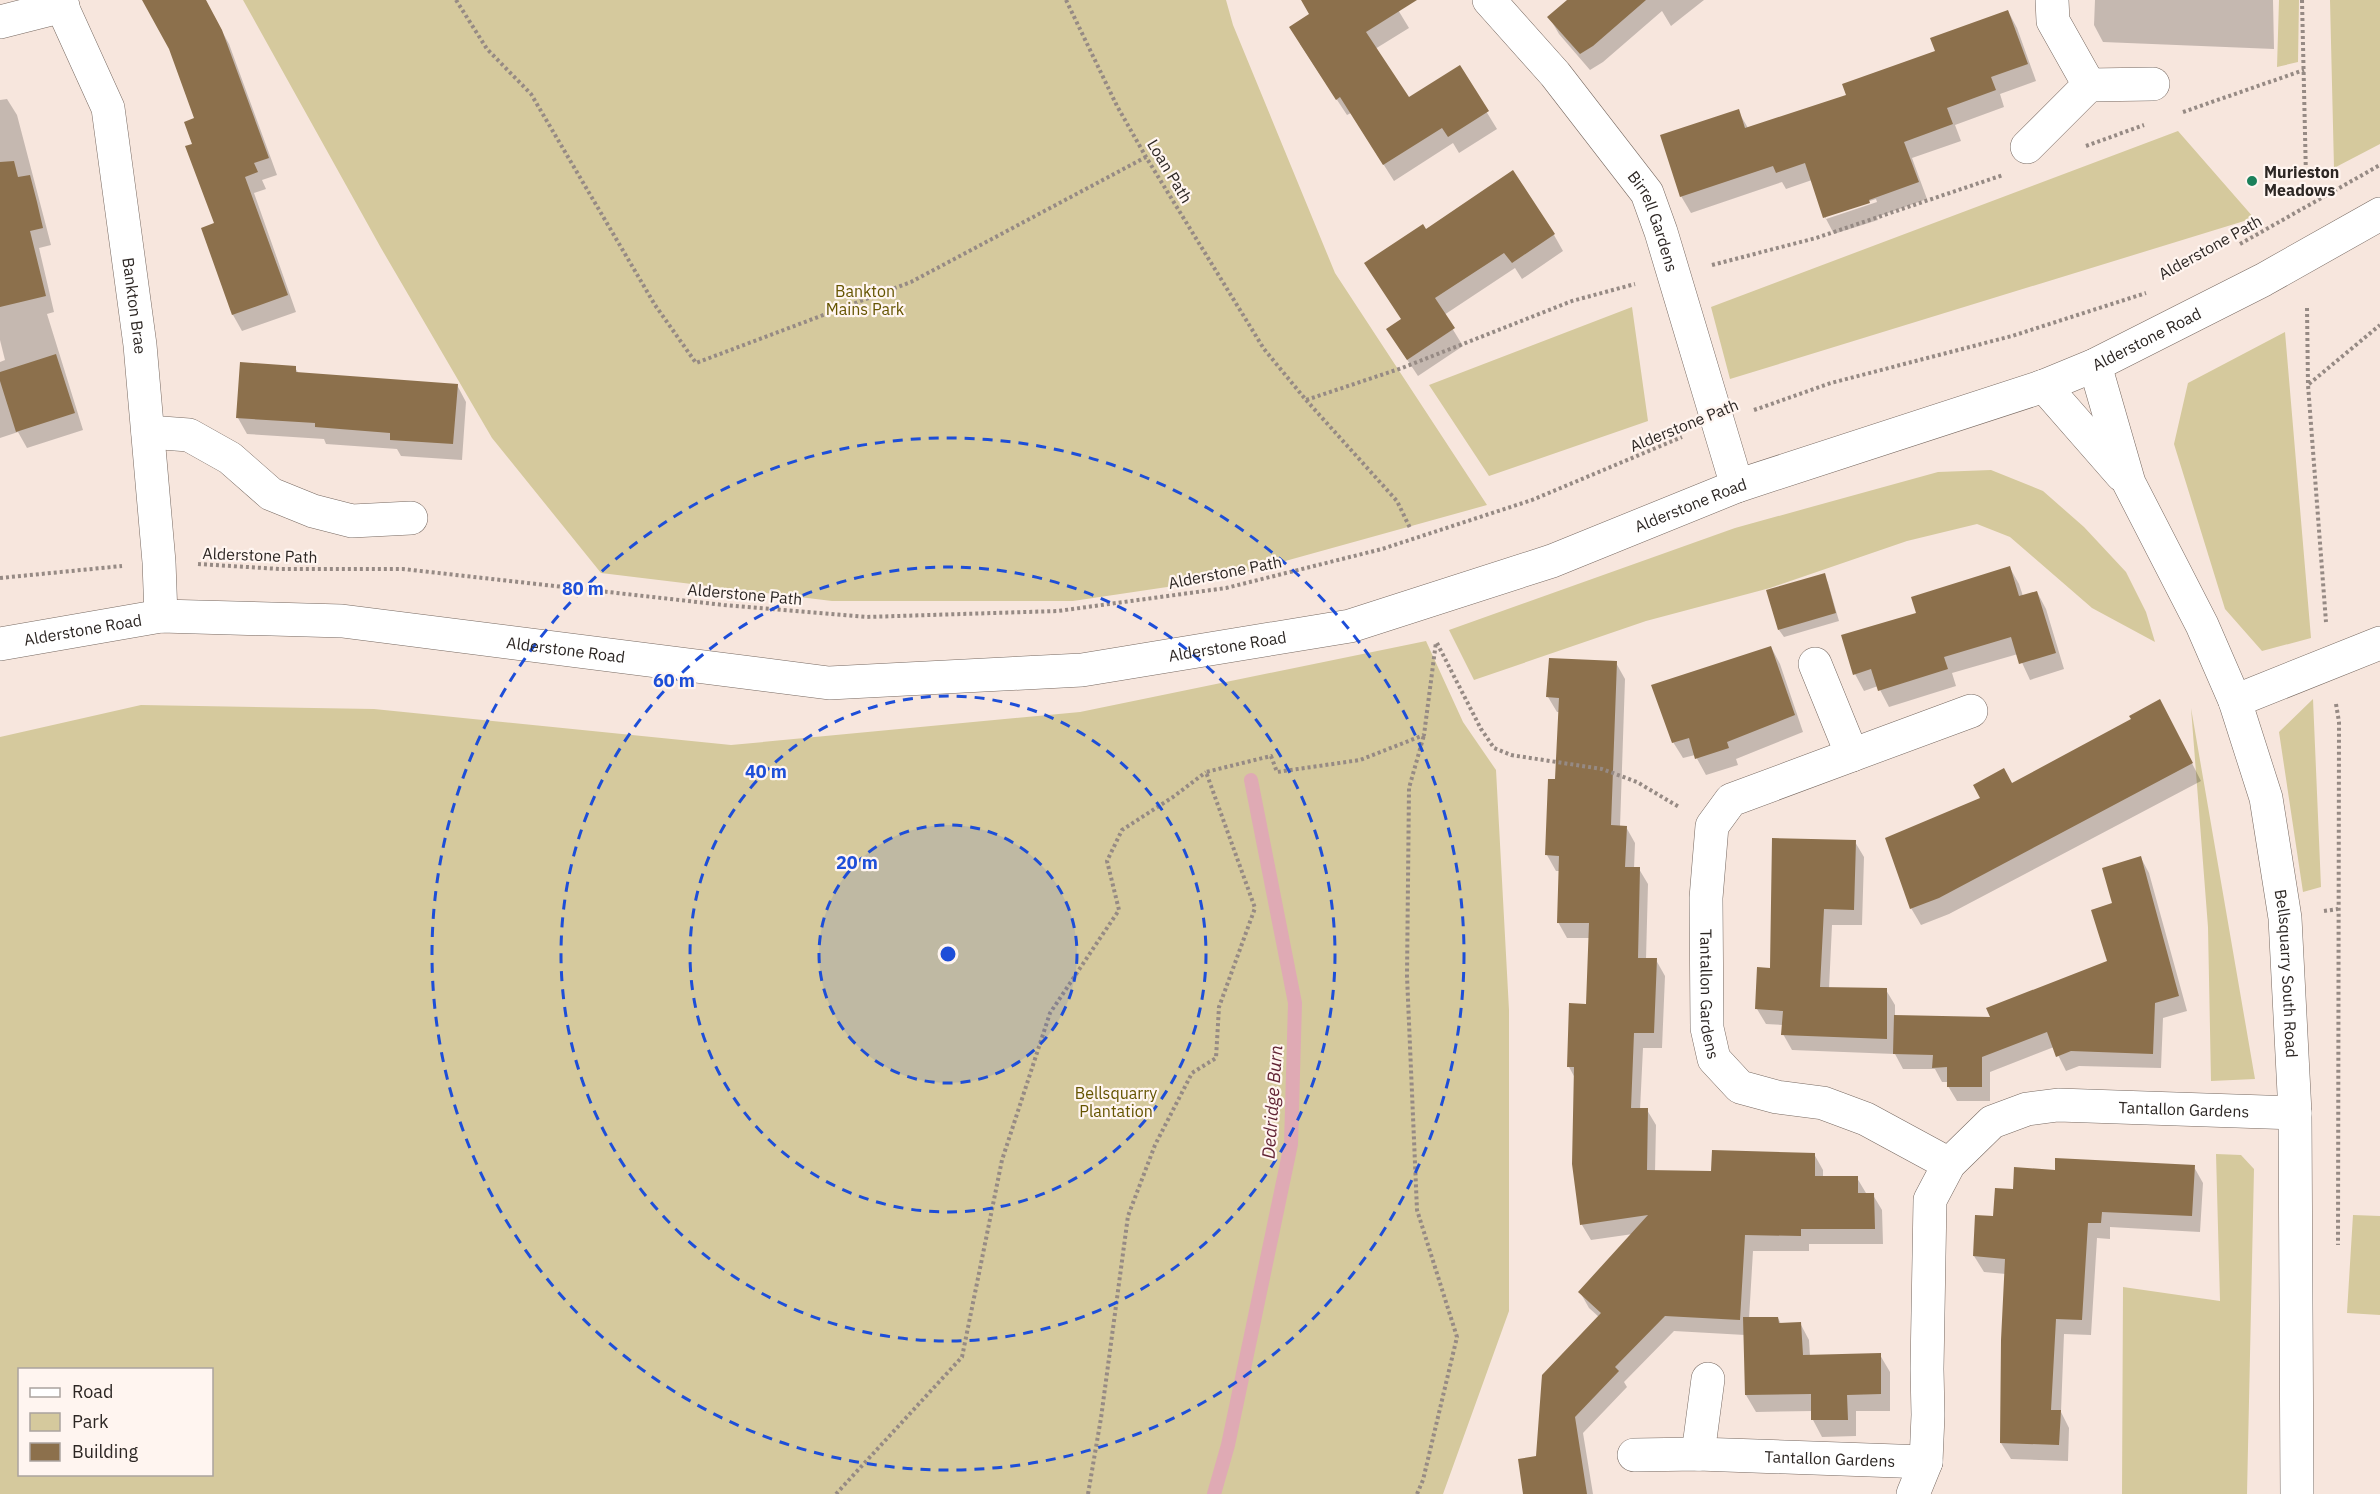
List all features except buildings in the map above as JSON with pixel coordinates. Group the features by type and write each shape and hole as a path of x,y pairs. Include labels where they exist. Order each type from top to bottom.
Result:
{"street":[{"name":"Birrell Gardens","path":"1490,0 1555,74 1647,193 1737,486"},
{"path":"2052,0 2052,21 2089,85"},
{"name":"Bankton Brae","path":"0,22 61,3 108,108 140,345 159,562 161,616"},
{"path":"2020,159 2089,85 2153,84"},
{"name":"Alderstone Road","path":"0,644 161,616 342,621 829,683 1082,670 1350,626 1552,561 1737,486 2044,386 2095,365 2263,280 2380,213"},
{"name":"Bellsquarry South Road","path":"2095,365 2129,483 2202,625 2235,701 2266,798 2285,918 2295,1113 2297,1494"},
{"name":"Bellsquarry South Road","path":"2044,386 2129,483"},
{"path":"148,432 189,435 230,458 271,494 313,511 352,521 411,518"},
{"path":"2235,701 2380,643"},
{"path":"1815,664 1852,755"},
{"path":"1712,826 1731,800 1971,711"},
{"name":"Tantallon Gardens","path":"1712,826 1706,898 1707,1028 1714,1059 1740,1087 1777,1097 1823,1102 1866,1119 1949,1164"},
{"name":"Tantallon Gardens","path":"1913,1494 1926,1462 1930,1200 1949,1164 1992,1122 2027,1108 2058,1105 2295,1113"},
{"path":"1698,1454 1708,1379"},
{"name":"Tantallon Gardens","path":"1634,1455 1698,1454 1926,1462"}],"path":[{"path":"456,0 487,49 531,94 655,305 696,363 911,282 1146,157"},
{"name":"Loan Path","path":"1066,0 1117,105 1146,157 1264,349 1306,400 1397,501 1410,528"},
{"path":"2302,0 2306,178"},
{"path":"2180,113 2304,70"},
{"path":"2080,148 2147,124"},
{"path":"1306,400 1402,368 1572,301 1642,282 1674,277 1816,238 2020,159"},
{"name":"Alderstone Path","path":"2233,248 2380,165"},
{"name":"Alderstone Path","path":"0,578 159,562 280,569 403,569 700,602 866,617 1058,611 1226,588 1382,549 1532,500 1718,422 1831,383 2012,336 2154,290"},
{"path":"2307,308 2308,385 2329,663 2339,722 2338,1251"},
{"path":"2308,385 2380,325"},
{"path":"1417,1494 1423,1480 1457,1337 1417,1210 1407,976 1409,788 1424,735 1436,642 1481,729 1494,748 1511,755 1602,769 1637,782 1712,826"},
{"path":"836,1494 962,1357 1002,1160 1050,1013 1119,910 1107,861 1122,830 1173,797 1206,772 1271,756 1276,772 1360,760 1424,735"},
{"path":"1088,1494 1101,1418 1128,1216 1155,1145 1192,1073 1216,1058 1219,1008 1255,908 1206,772"}],"green space":[{"name":"Bankton Mains Park","path":"243,0 1226,0 1233,25 1335,273 1487,505 1221,579 1073,601 832,601 601,573 492,438 381,248"},
{"path":"2279,0 2299,0 2298,62 2277,67"},
{"path":"2330,0 2380,0 2380,144 2334,168"},
{"path":"2178,131 2254,218 1730,379 1711,307"},
{"path":"1632,307 1648,421 1489,476 1429,385"},
{"path":"2285,332 2311,638 2262,651 2225,609 2174,444 2188,383"},
{"path":"1991,470 2043,491 2084,527 2126,572 2146,612 2155,642 2092,608 2010,537 1977,524 1907,541 1770,588 1646,621 1474,680 1449,630 1735,528 1938,472"},
{"name":"Bellsquarry Plantation","path":"1426,641 1463,722 1496,770 1509,1010 1509,1311 1443,1494 0,1494 0,737 141,705 374,709 731,745 1080,712"},
{"path":"2313,699 2321,887 2303,892 2279,732"},
{"path":"2191,708 2255,1079 2211,1081 2208,927"},
{"path":"2216,1154 2241,1155 2254,1169 2247,1494 2122,1494 2123,1287 2220,1301"},
{"path":"2353,1215 2380,1216 2380,1315 2347,1313"}],"waterway":[{"name":"Dedridge Burn","path":"1214,1494 1228,1445 1291,1144 1295,1003 1251,780"}],"place":[{"name":"Murieston Meadows","path":"2252,181"}]}
